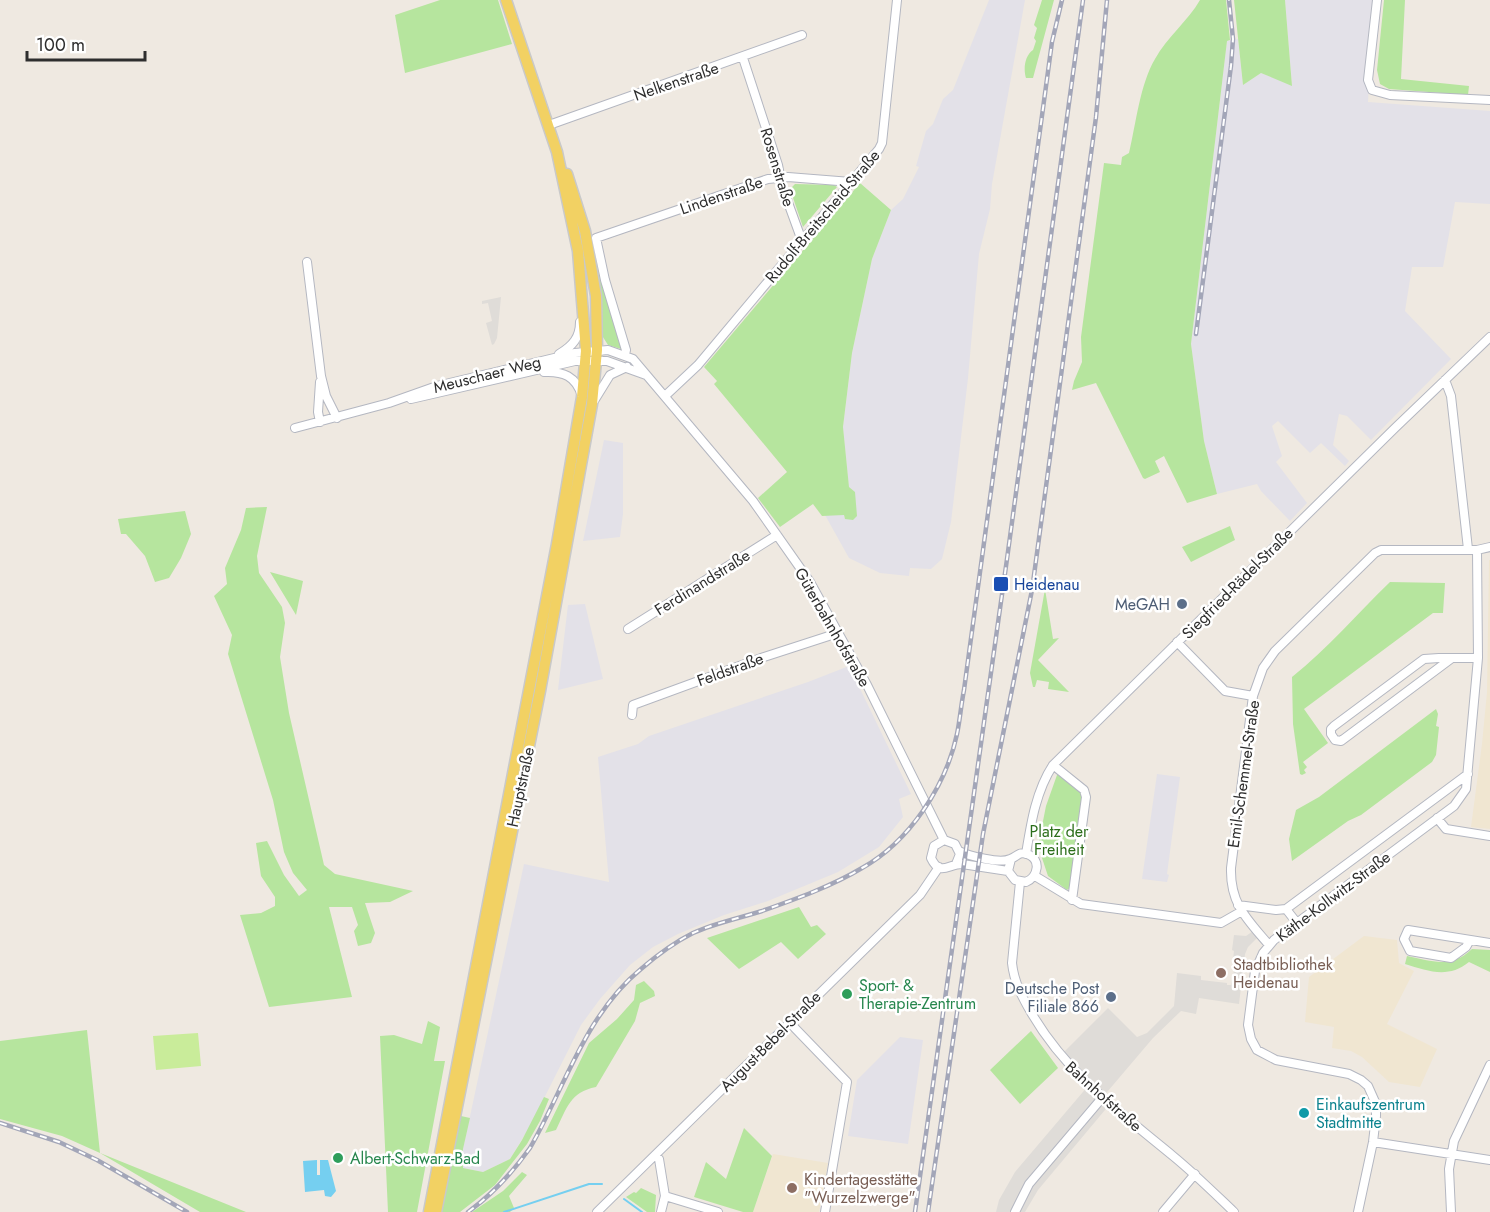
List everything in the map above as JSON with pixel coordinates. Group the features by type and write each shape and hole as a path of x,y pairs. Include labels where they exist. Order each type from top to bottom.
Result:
{"main road":[{"path":"506,0 557,152 578,251 591,356"},
{"path":"557,152 572,186 585,231 596,296 591,356"},
{"name":"Hauptstraße","path":"429,1212 591,356"},
{"name":"Hauptstraße","path":"436,1212 544,670 592,404 591,356"}],"street":[{"name":"Rudolf-Breitscheid-Straße","path":"665,396 698,365 870,161 882,143 897,0"},
{"path":"1377,0 1368,80 1371,90 1390,96 1490,100"},
{"name":"Nelkenstraße","path":"549,125 743,58 748,54 802,35"},
{"name":"Rosenstraße","path":"743,58 778,165 779,177 802,241"},
{"name":"Lindenstraße","path":"625,355 627,350 605,280 596,238 768,179 779,177 851,182"},
{"path":"307,262 321,376 326,396 337,417"},
{"path":"550,358 569,348 577,337 580,328 582,285"},
{"name":"Siegfried-Rädel-Straße","path":"1026,854 1040,790 1044,778 1053,765 1490,337"},
{"path":"591,356 608,350 625,355"},
{"name":"Güterbahnhofstraße","path":"625,355 633,359 648,376 753,501 810,582 867,685 944,840"},
{"name":"Meuschaer Weg","path":"389,403 437,386 550,358 591,356"},
{"name":"Meuschaer Weg","path":"295,428 389,403 526,373 591,356"},
{"name":"Güterbahnhofstraße","path":"591,356 648,376"},
{"path":"592,404 610,375 627,367"},
{"path":"526,373 567,374 575,382 582,398"},
{"path":"320,422 318,412 321,376"},
{"name":"Käthe-Kollwitz-Straße","path":"1358,1212 1373,1142 1376,1104 1368,1086 1349,1074 1275,1060 1257,1050 1251,1039 1248,1025 1255,971 1269,945 1454,806 1466,789 1478,658 1473,549 1451,396 1445,380"},
{"name":"Ferdinandstraße","path":"628,628 777,535"},
{"name":"Emil-Schemmel-Straße","path":"1269,945 1240,908 1231,884 1231,868 1253,696 1263,668 1275,651 1375,553 1381,550 1490,547"},
{"name":"Feldstraße","path":"632,715 633,705 764,657 838,633"},
{"path":"1177,642 1225,691 1253,696"},
{"path":"1452,658 1341,741 1335,740 1331,734 1334,726 1424,659 1452,658 1478,658"},
{"path":"1053,765 1084,790 1086,797 1072,900"},
{"name":"Käthe-Kollwitz-Straße","path":"1287,909 1468,774"},
{"path":"1437,818 1446,829 1490,836"},
{"path":"944,840 955,844 959,851 956,864 948,869 939,867 933,861 931,854 934,846 944,840"},
{"path":"959,851 994,860 1011,860"},
{"path":"1017,854 1026,854 1036,862 1037,869 1035,876 1029,881 1020,882 1012,878 1008,871 1011,860 1017,854"},
{"path":"956,864 1008,871"},
{"name":"August-Bebel-Straße","path":"597,1212 920,895 939,867"},
{"path":"1035,876 1081,904 1221,922 1240,908 1287,909 1297,923"},
{"name":"Bahnhofstraße","path":"1020,882 1012,963 1016,985 1056,1051 1102,1098 1195,1174 1234,1212"},
{"path":"1470,940 1466,947 1451,958 1410,951 1404,939 1408,930 1470,940 1490,944"},
{"path":"789,1022 847,1082 825,1212"},
{"path":"1451,1212 1450,1154 1490,1065"},
{"path":"1015,1212 1029,1184 1102,1098"},
{"path":"1373,1142 1490,1160"},
{"path":"656,1155 659,1158 665,1196 661,1212"},
{"path":"1163,1212 1195,1174"},
{"path":"665,1196 718,1212"}],"shaded area":[{"path":"989,0 1025,0 992,184 990,209 979,254 968,378 951,522 942,559 931,569 910,568 909,576 880,573 849,558 825,515 844,515 845,519 855,493 849,487 843,428 852,353 872,259 891,210 903,199 919,167 916,166 926,131 933,124 943,99 953,90"},
{"path":"1285,0 1374,0 1368,102 1490,111 1490,204 1455,202 1443,267 1412,267 1405,311 1451,359 1371,440 1347,416 1339,414 1333,445 1349,461 1345,466 1321,443 1310,453 1278,421 1272,426 1282,456 1276,462 1307,503 1290,521 1257,484 1217,494 1204,441 1191,344 1227,41 1238,39 1243,85 1261,73 1292,85"},
{"path":"501,297 497,338 492,345 486,323 492,321 488,303 482,304 482,301"},
{"path":"604,440 623,443 623,514 620,537 583,541"},
{"path":"1489,560 1490,829 1471,827 1487,692"},
{"path":"585,604 603,679 558,690 568,605"},
{"path":"849,666 911,794 899,799 903,817 879,847 838,872 678,934 653,947 630,965 581,1025 529,1128 510,1159 483,1172 463,1168 463,1149 524,864 609,882 598,757 638,744 649,736"},
{"path":"1157,774 1180,777 1167,882 1142,879"},
{"path":"1256,929 1260,935 1248,947 1245,954 1239,1004 1199,998 1196,1014 1181,1011 1153,1038 1102,1098 1110,1104 1038,1190 1025,1212 996,1212 999,1200 1015,1172 1088,1086 1060,1056 1108,1008 1137,1037 1147,1033 1174,1006 1177,973 1201,976 1201,980 1231,985 1236,961 1233,960 1234,951 1232,950 1234,935 1246,936"},
{"path":"1364,936 1397,940 1399,963 1414,971 1387,1024 1437,1049 1420,1087 1389,1082 1362,1057 1351,1051 1332,1048 1334,1027 1305,1022 1309,977"},
{"path":"900,1037 923,1040 908,1144 848,1136 857,1080"},
{"name":"Kindertagesstätte \"Wurzelzwerge\"","path":"773,1154 828,1163 819,1212 753,1212"}],"green space":[{"path":"440,0 498,0 512,44 405,73 395,15"},
{"path":"1042,0 1054,0 1033,78 1026,78 1025,62 1036,41 1034,38 1037,28 1034,25"},
{"path":"1200,0 1226,0 1230,40 1227,41 1191,344 1204,441 1217,494 1187,503 1164,456 1155,461 1160,472 1143,478 1096,383 1072,390 1082,362 1081,337 1104,163 1121,165 1122,157 1129,153 1142,92 1150,69 1160,51"},
{"path":"1234,0 1285,0 1292,86 1261,73 1243,85"},
{"path":"1384,0 1405,0 1401,79 1469,86 1468,95 1389,89 1380,84 1377,70"},
{"path":"860,183 891,210 872,259 852,353 843,427 849,487 855,492 857,516 853,520 845,519 844,515 822,516 813,504 780,527 758,498 787,472 714,384 717,381 704,367"},
{"path":"795,184 837,187 803,227 790,189"},
{"path":"589,237 592,238 621,349 608,345 601,334"},
{"path":"267,507 257,556 259,573 282,607 285,623 280,657 289,713 324,865 335,874 413,891 390,902 365,903 375,933 371,943 358,946 354,931 358,925 352,907 329,907 352,997 269,1007 240,915 261,913 275,906 275,897 261,876 256,843 267,841 284,875 299,896 307,890 293,873 284,852 273,800 228,654 232,635 214,596 227,584 225,568 241,530 246,508"},
{"path":"185,511 191,534 181,558 169,578 155,582 145,556 126,534 121,534 118,519"},
{"path":"1230,526 1235,540 1191,562 1182,547"},
{"path":"270,572 303,581 296,615"},
{"path":"1390,582 1445,583 1443,613 1433,613 1304,709 1328,743 1303,762 1307,767 1304,770 1306,773 1302,775 1293,724 1292,677 1330,643"},
{"path":"1045,589 1053,639 1059,638 1038,660 1069,692 1048,689 1049,682 1037,680 1033,687 1030,673"},
{"path":"1436,709 1438,714 1436,726 1439,727 1436,755 1432,762 1361,815 1348,821 1292,861 1289,839 1296,810 1319,797"},
{"name":"Platz der Freiheit","path":"1062,774 1082,791 1084,799 1071,887 1067,890 1048,876 1038,846 1046,806 1057,775"},
{"path":"799,907 811,927 817,925 826,934 798,959 781,942 739,969 707,938"},
{"path":"1472,949 1490,950 1490,972 1469,962 1446,972 1430,971 1405,964 1407,956 1441,962 1456,959"},
{"path":"644,981 654,991 655,996 640,1003 635,1021 596,1087 587,1089 575,1097 570,1102 556,1130 545,1133 589,1043 617,1019 634,1000 636,985"},
{"path":"428,1021 440,1027 434,1061 445,1061 417,1212 388,1212 380,1036 394,1035 422,1044"},
{"path":"87,1030 100,1153 62,1136 0,1119 0,1041"},
{"path":"1031,1031 1058,1068 1020,1104 990,1070"},
{"path":"198,1033 201,1066 156,1070 153,1036"},
{"path":"544,1097 549,1099 540,1121 527,1144 495,1185 460,1212 441,1212 461,1116 470,1118 463,1149 463,1168 483,1172 510,1159"},
{"path":"744,1128 772,1156 753,1212 743,1212 694,1197 706,1162 726,1179"},
{"path":"100,1153 246,1212 200,1212"},
{"path":"522,1172 527,1175 509,1196 514,1208 510,1212 472,1212 503,1191"},
{"path":"641,1188 656,1195 655,1212 647,1212 626,1197"}],"water":[{"path":"317,1160 317,1175 320,1175 320,1160 328,1160 336,1191 331,1197 325,1196 324,1190 305,1192 303,1161"}],"waterway":[{"path":"504,1212 589,1184 602,1184"},
{"path":"624,1199 642,1212"}],"railway":[{"path":"468,1212 502,1183 530,1148 590,1030 622,987 641,969 693,933 801,897 862,868 879,857 910,828 923,811 944,773 952,754 959,723 1052,42 1062,0"},
{"path":"915,1212 1083,0"},
{"path":"928,1212 983,834 1032,590 1096,117 1107,0"},
{"path":"1196,334 1231,66 1233,39 1229,0"},
{"path":"0,1123 59,1142 97,1160 187,1212"}],"place":[{"name":"Heidenau","path":"1001,584"},
{"name":"MeGAH","path":"1182,604"},
{"name":"Stadtbibliothek Heidenau","path":"1221,973"},
{"name":"Sport- & Therapie-Zentrum","path":"847,994"},
{"name":"Deutsche Post Filiale 866","path":"1111,997"},
{"name":"Einkaufszentrum Stadtmitte","path":"1304,1113"},
{"name":"Albert-Schwarz-Bad","path":"338,1158"},
{"name":"Kindertagesstätte \"Wurzelzwerge\"","path":"792,1188"}]}
